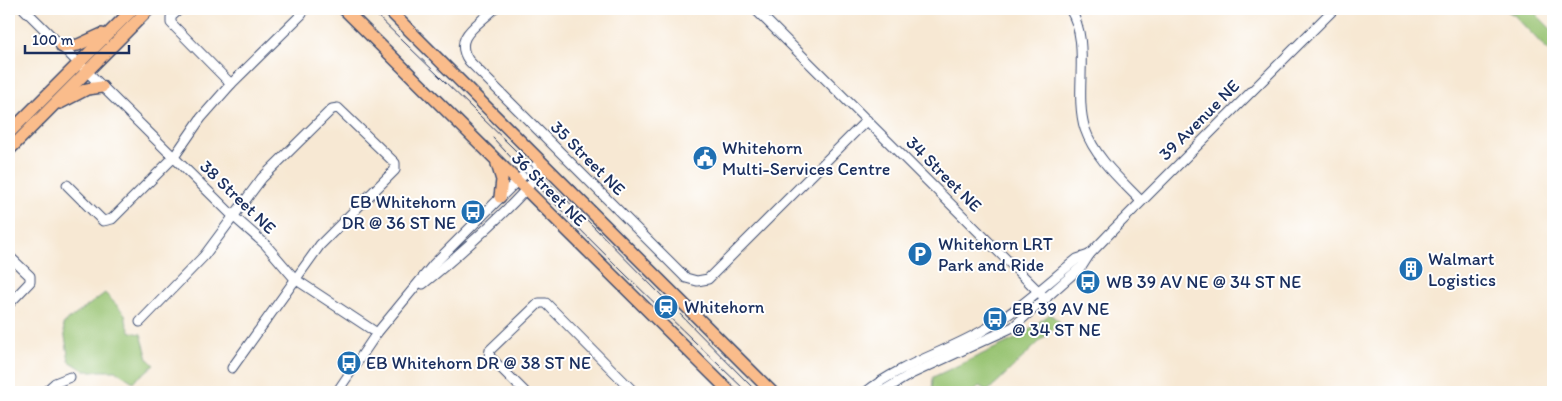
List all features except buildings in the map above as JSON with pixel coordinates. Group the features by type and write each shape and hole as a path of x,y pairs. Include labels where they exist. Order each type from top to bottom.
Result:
{"main road":[{"path":"9,133 133,9"},
{"path":"9,150 149,9"},
{"name":"36 Street NE","path":"344,9 730,392"},
{"name":"36 Street NE","path":"388,9 772,392"},
{"path":"62,47 78,45 113,29"},
{"path":"52,106 87,89 102,87"},
{"path":"495,160 502,180 500,197"}],"street":[{"name":"38 Street NE","path":"24,9 232,215 265,244 295,279 377,332"},
{"path":"180,9 171,18 170,23 231,84"},
{"path":"67,185 103,221 112,219 174,157 201,118 231,84 302,14 302,9"},
{"name":"35 Street NE","path":"494,9 463,40 462,50 469,61 686,278 697,281 708,279 866,120"},
{"name":"34 Street NE","path":"754,9 1046,300"},
{"path":"1070,9 1077,28 1081,56 1081,107 1085,129 1098,154 1141,201"},
{"name":"39 Avenue NE","path":"881,392 918,371 1005,332 1046,300 1082,266 1088,255 1141,201 1334,9"},
{"path":"140,322 204,256 232,215 262,178 332,109 338,108 395,163 395,170 320,246 232,368"},
{"path":"408,296 439,272 521,185 533,167 544,164"},
{"path":"337,392 377,332 433,265 500,197 521,185"},
{"name":"39 Avenue NE","path":"866,392 906,366 1003,320 1077,259 1088,255"},
{"path":"9,256 30,276 30,282 9,304"},
{"path":"525,392 489,356 490,350 538,303 546,303 634,392"},
{"path":"45,392 55,383 70,377"}],"green space":[{"path":"1504,9 1531,9 1553,31 1553,56 1514,15"},
{"path":"105,293 125,314 127,325 131,332 141,334 148,359 154,365 133,382 116,371 85,371 69,361 63,324"},
{"path":"1050,314 1060,322 988,391 979,386 973,392 932,392 933,377 1017,338"}],"tram line":[{"path":"370,9 582,215 757,392"},
{"path":"493,138 586,236 747,392"}],"place":[{"name":"Whitehorn Multi-Services Centre","path":"705,158"},
{"name":"EB Whitehorn DR @ 36 ST NE","path":"473,212"},
{"name":"Whitehorn LRT Park and Ride","path":"920,254"},
{"name":"Walmart Logistics","path":"1411,269"},
{"name":"WB 39 AV NE @ 34 ST NE","path":"1088,282"},
{"name":"Whitehorn","path":"666,307"},
{"name":"EB 39 AV NE @ 34 ST NE","path":"995,319"},
{"name":"EB Whitehorn DR @ 38 ST NE","path":"349,363"}]}
